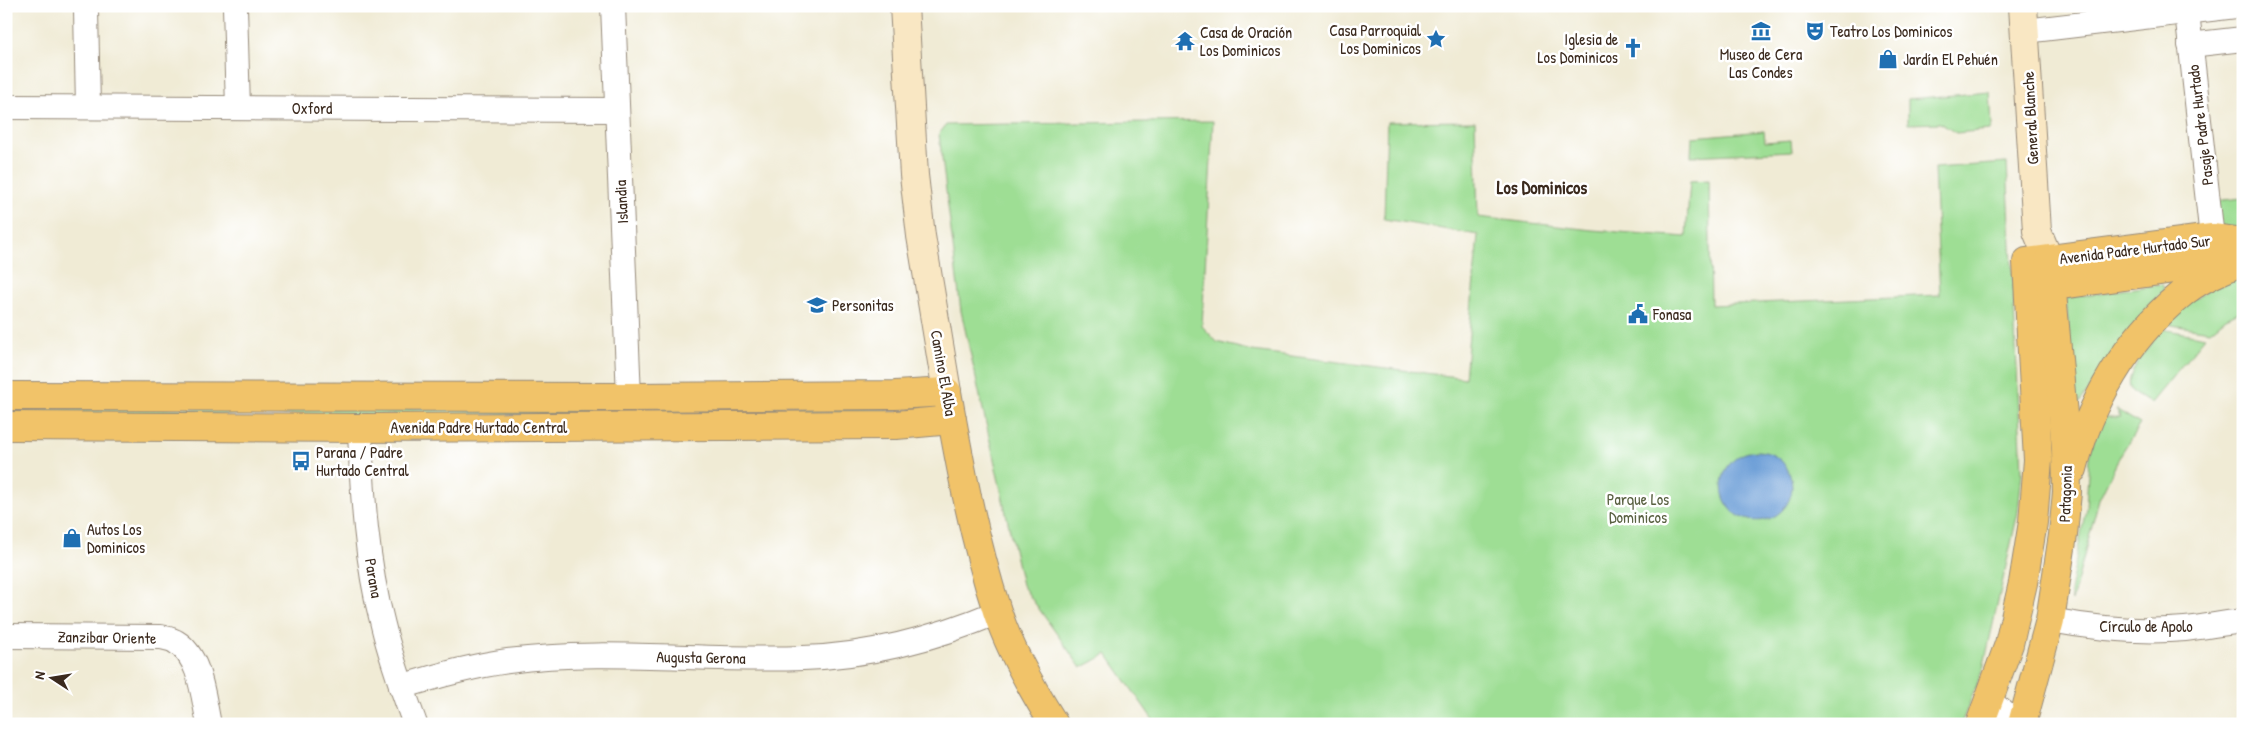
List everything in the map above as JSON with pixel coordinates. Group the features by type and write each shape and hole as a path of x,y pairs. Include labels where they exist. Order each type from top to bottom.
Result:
{"main road":[{"name":"Camino El Alba","path":"904,6 916,192 921,236 952,420 976,536 998,612 1017,658 1054,724"},
{"name":"General Blanche","path":"2024,19 2038,261"},
{"name":"Avenida Padre Hurtado Sur","path":"2038,261 2212,238 2243,242"},
{"name":"Avenida Padre Hurtado Sur","path":"2040,288 2174,270 2243,255"},
{"name":"Patagonia","path":"1985,713 2009,644 2029,553 2038,460 2040,288 2038,261"},
{"path":"2067,492 2086,425 2102,392 2128,353 2158,316 2180,295 2207,277 2243,261"},
{"name":"Patagonia","path":"2022,724 2042,657 2050,620 2063,535 2067,492 2066,448 2040,288"},
{"name":"Avenida Padre Hurtado Central","path":"6,396 629,397 895,395 948,392"},
{"name":"Avenida Padre Hurtado Central","path":"6,426 360,428 896,425 952,420"}],"street":[{"name":"Islandia","path":"613,6 629,397"},
{"path":"2024,19 2187,12 2236,6"},
{"path":"235,7 238,108"},
{"path":"86,10 88,107"},
{"name":"Pasaje Padre Hurtado","path":"2187,12 2212,238"},
{"path":"2190,45 2243,39"},
{"name":"Oxford","path":"6,107 617,110"},
{"name":"Parana","path":"360,428 365,513 372,569 383,624 401,687 415,724"},
{"name":"Augusta Gerona","path":"401,687 469,667 581,655 803,658 848,654 926,638 998,612"},
{"name":"Círculo de Apolo","path":"2050,620 2088,626 2134,629 2184,629 2243,621"},
{"name":"Zanzibar Oriente","path":"6,636 161,637 175,641 188,653 198,674 209,724"},
{"path":"1985,713 2014,724"}],"green space":[{"path":"1990,92 1992,125 1990,130 1956,133 1940,123 1908,124 1908,99"},
{"name":"Parque Los Dominicos","path":"1213,121 1202,326 1217,342 1252,351 1465,378 1478,235 1384,219 1387,122 1475,121 1478,217 1592,230 1686,237 1690,181 1709,180 1711,305 1940,295 1934,168 2007,163 2022,472 2018,512 1983,669 1961,724 1156,724 1107,654 1081,668 1022,585 961,311 939,134 946,125"},
{"path":"1764,131 1765,142 1791,140 1792,151 1691,156 1692,137"},
{"path":"2243,198 2243,229 2217,232 2214,201"},
{"path":"2243,271 2243,310 2226,318 2210,331 2171,325 2169,322 2183,305"},
{"path":"2162,284 2164,290 2150,305 2075,409 2066,298"},
{"path":"2162,329 2205,337 2151,403 2135,394 2129,384 2134,368"},
{"path":"887,406 887,413 656,413 656,408"},
{"path":"6,408 635,408 635,414 6,413"},
{"path":"2116,409 2140,424 2121,454 2099,499 2072,601 2070,591 2086,508 2089,456 2101,417 2121,417"}],"water":[{"path":"1757,451 1770,454 1782,461 1789,473 1792,486 1789,499 1782,511 1770,518 1757,521 1744,518 1732,511 1725,499 1722,486 1725,473 1732,461 1744,454"}],"place":[{"name":"Museo de Cera Las Condes","path":"1761,31"},
{"name":"Teatro Los Dominicos","path":"1815,31"},
{"name":"Casa Parroquial Los Dominicos","path":"1436,39"},
{"name":"Casa de Oración Los Dominicos","path":"1185,41"},
{"name":"Iglesia de Los Dominicos","path":"1633,48"},
{"name":"Jardín El Pehuén","path":"1888,59"},
{"name":"Personitas","path":"817,305"},
{"name":"Fonasa","path":"1638,314"},
{"name":"Parana / Padre Hurtado Central","path":"301,461"},
{"name":"Autos Los Dominicos","path":"72,538"}],"district":[{"name":"Los Dominicos","path":"1542,187"}]}
